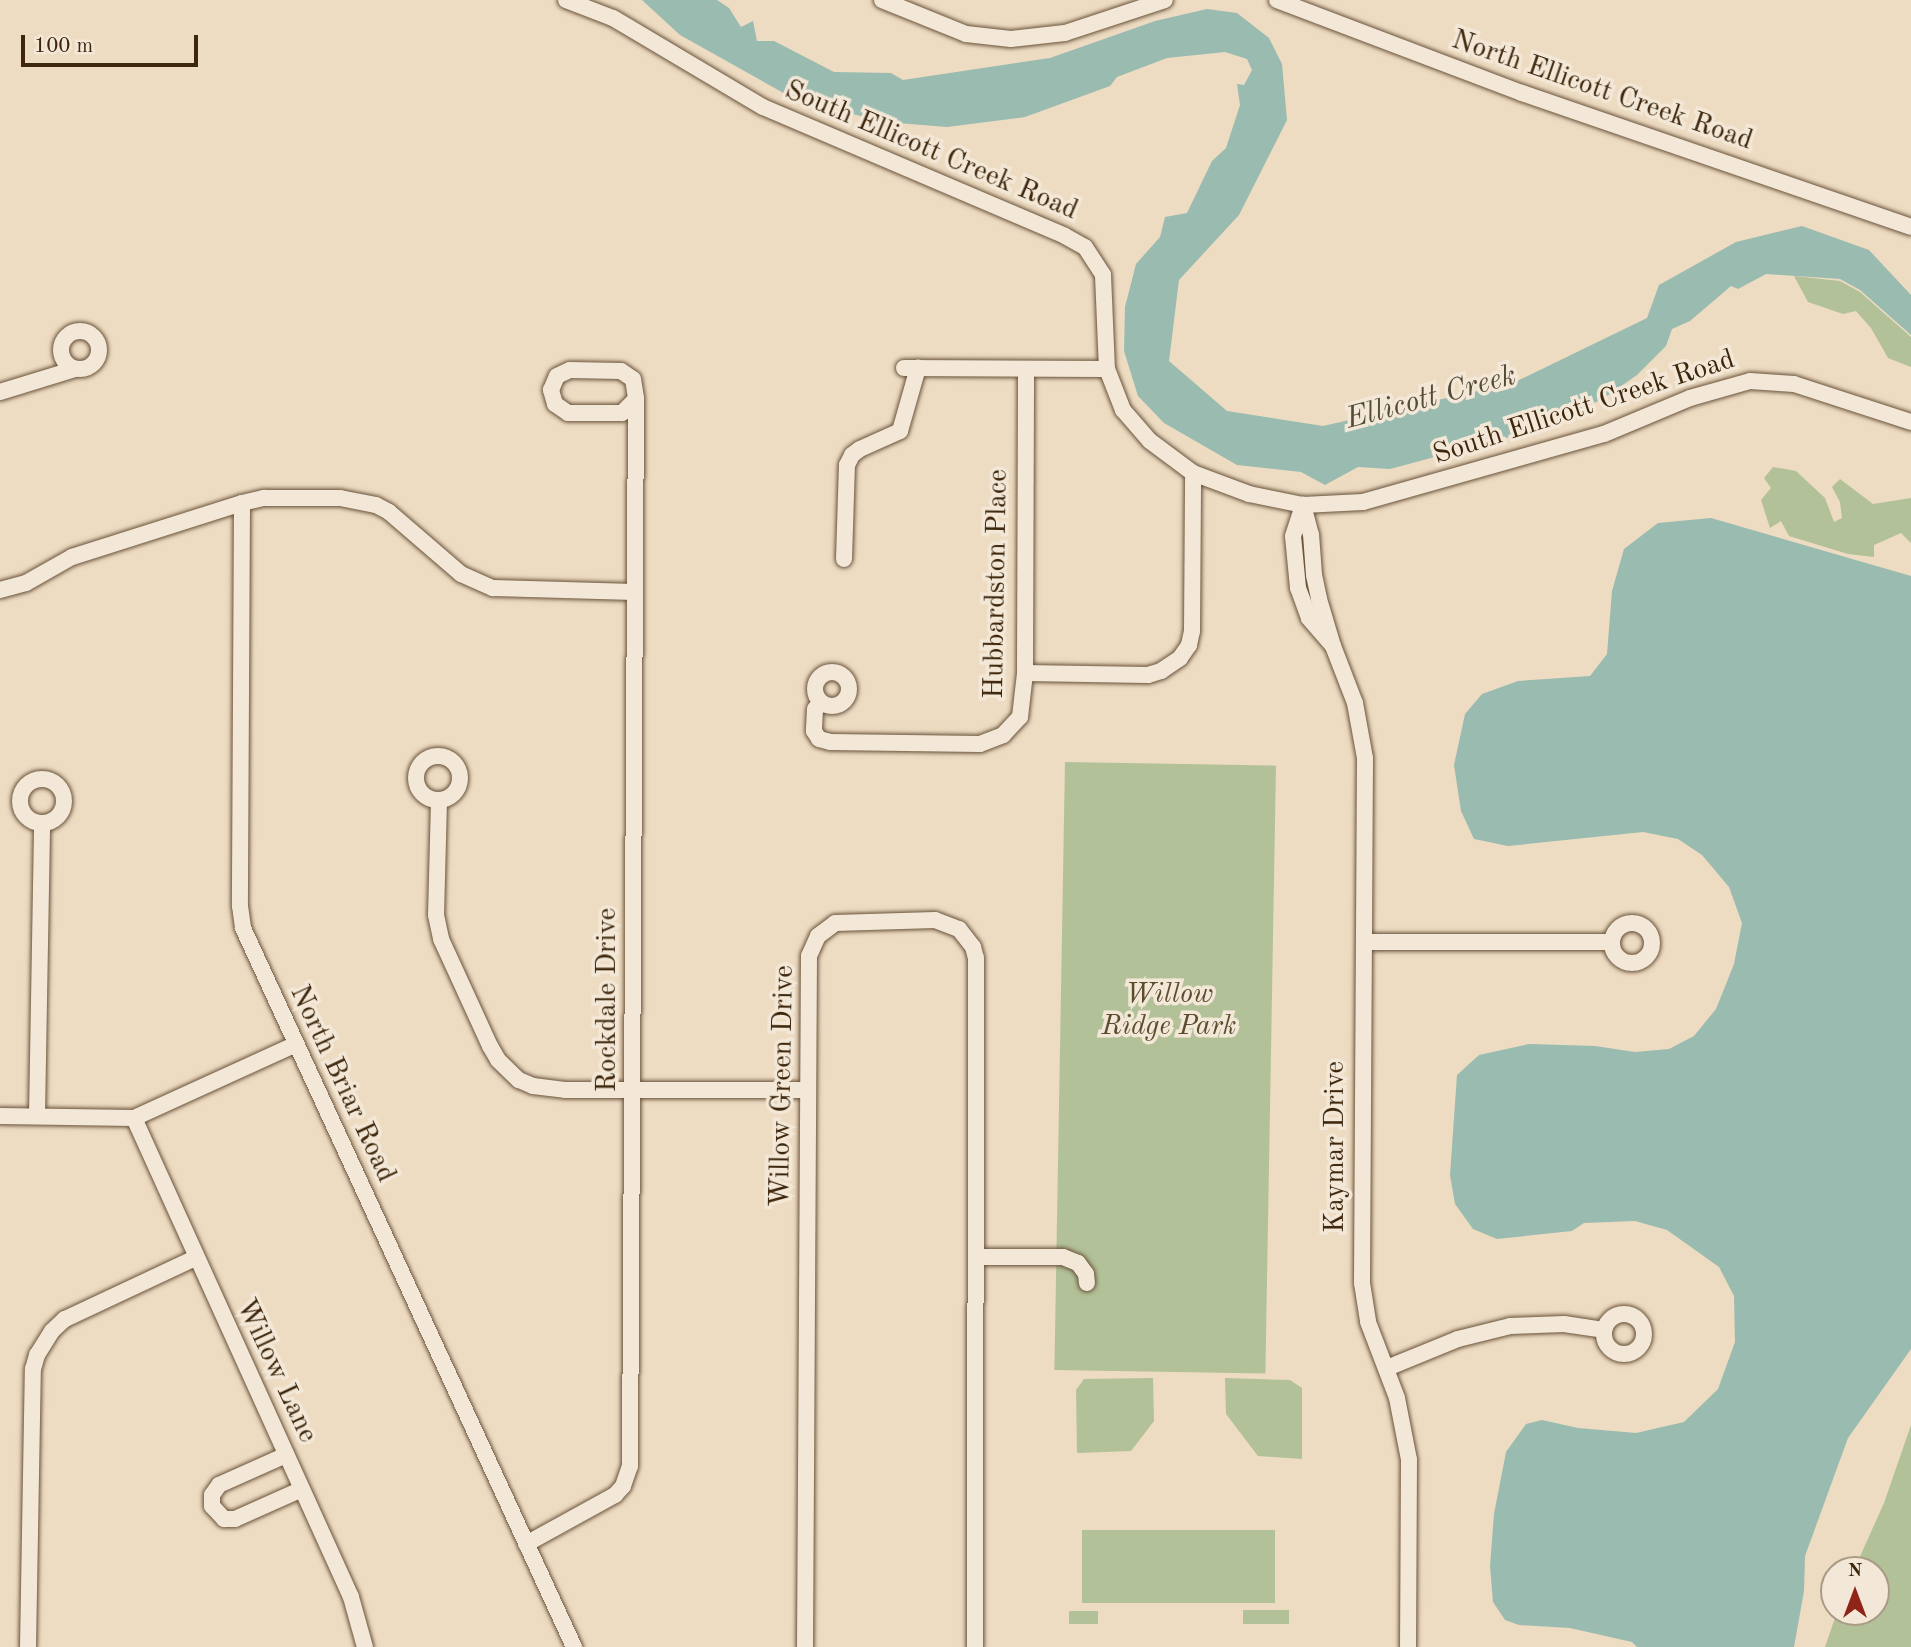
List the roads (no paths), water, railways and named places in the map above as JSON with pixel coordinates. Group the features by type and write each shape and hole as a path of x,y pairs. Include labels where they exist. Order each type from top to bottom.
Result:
{"street":[{"name":"South Ellicott Creek Road","path":"566,0 613,18 763,107 1065,236 1084,247 1096,260 1103,275 1107,369 1116,397 1133,423 1150,441 1193,473 1249,494 1303,505 1363,502 1604,434 1715,388 1750,381 1794,384 1911,422"},
{"path":"882,0 954,30 1011,39 1065,33 1165,0"},
{"name":"North Ellicott Creek Road","path":"1277,0 1521,93 1911,227"},
{"path":"844,559 847,465 852,455 860,449 900,431 911,368 1107,369"},
{"path":"0,392 75,369"},
{"name":"Hubbardston Place","path":"821,703 816,709 814,731 822,741 980,744 1003,736 1020,717 1025,673 1026,369"},
{"name":"Rockdale Drive","path":"526,1544 615,1494 623,1486 630,1466 634,1090 635,592 636,399 636,385 621,371 564,371 557,376 551,390 555,404 568,413 622,413 636,399"},
{"path":"1025,673 1148,675 1161,671 1180,658 1189,645 1192,631 1193,473"},
{"path":"0,590 26,583 72,557 242,503 264,498 340,498 376,505 417,535 461,574 493,588 635,592"},
{"name":"North Briar Road","path":"242,503 241,916 251,950 574,1647"},
{"name":"Kaymar Drive","path":"1303,505 1311,534 1314,575 1333,646 1355,703 1365,758 1362,1283 1368,1322 1387,1368 1402,1419 1409,1460 1408,1647"},
{"path":"439,801 437,922 441,939 498,1060 519,1080 549,1089 808,1090"},
{"path":"37,1116 42,824"},
{"name":"Willow Green Drive","path":"805,1647 809,956 818,936 827,928 845,920 935,920 959,929 973,947 976,958 975,1647"},
{"path":"1364,942 1611,942"},
{"path":"0,1116 134,1118 295,1045"},
{"name":"Willow Lane","path":"134,1118 195,1258 351,1597 365,1647"},
{"path":"977,1256 1063,1257 1078,1263 1086,1274 1087,1283"},
{"path":"28,1647 33,1369 37,1356 52,1331 65,1319 195,1258"},
{"path":"1387,1368 1458,1339 1510,1326 1564,1324 1604,1330"},
{"path":"286,1455 219,1485 212,1494 212,1506 218,1516 235,1518 302,1489"}],"water":[{"name":"Ellicott Creek","path":"642,0 717,0 729,8 741,27 753,21 757,41 774,41 834,72 891,73 903,80 1050,58 1155,21 1207,9 1237,13 1269,38 1282,64 1287,120 1239,215 1179,280 1169,361 1227,411 1323,426 1513,383 1647,318 1659,285 1736,242 1802,226 1869,250 1911,295 1911,335 1860,290 1840,279 1766,274 1738,289 1731,286 1690,321 1672,329 1666,346 1637,375 1601,400 1520,434 1390,469 1358,467 1325,485 1301,472 1237,465 1164,423 1138,396 1124,351 1125,307 1136,264 1160,237 1165,217 1187,213 1212,161 1226,148 1240,105 1237,84 1244,85 1252,70 1247,59 1225,52 1167,58 1117,77 1110,86 1025,117 947,127 885,122 796,100 680,35"},
{"path":"1711,518 1911,576 1911,1349 1848,1438 1805,1556 1804,1591 1794,1647 1637,1647 1632,1642 1570,1628 1519,1625 1505,1620 1493,1602 1490,1566 1494,1514 1506,1452 1526,1424 1542,1420 1578,1428 1636,1433 1684,1422 1718,1389 1735,1342 1734,1296 1719,1267 1667,1230 1635,1221 1584,1223 1572,1231 1497,1239 1473,1229 1455,1204 1450,1175 1457,1075 1479,1055 1529,1044 1595,1046 1635,1052 1669,1049 1694,1036 1716,1009 1734,964 1742,923 1729,887 1702,855 1678,839 1643,832 1508,846 1474,839 1461,811 1454,765 1465,714 1482,694 1518,681 1590,676 1607,654 1612,591 1624,549 1658,523"}],"park label":[{"name":"Willow Ridge Park","path":"1169,1011"}]}
